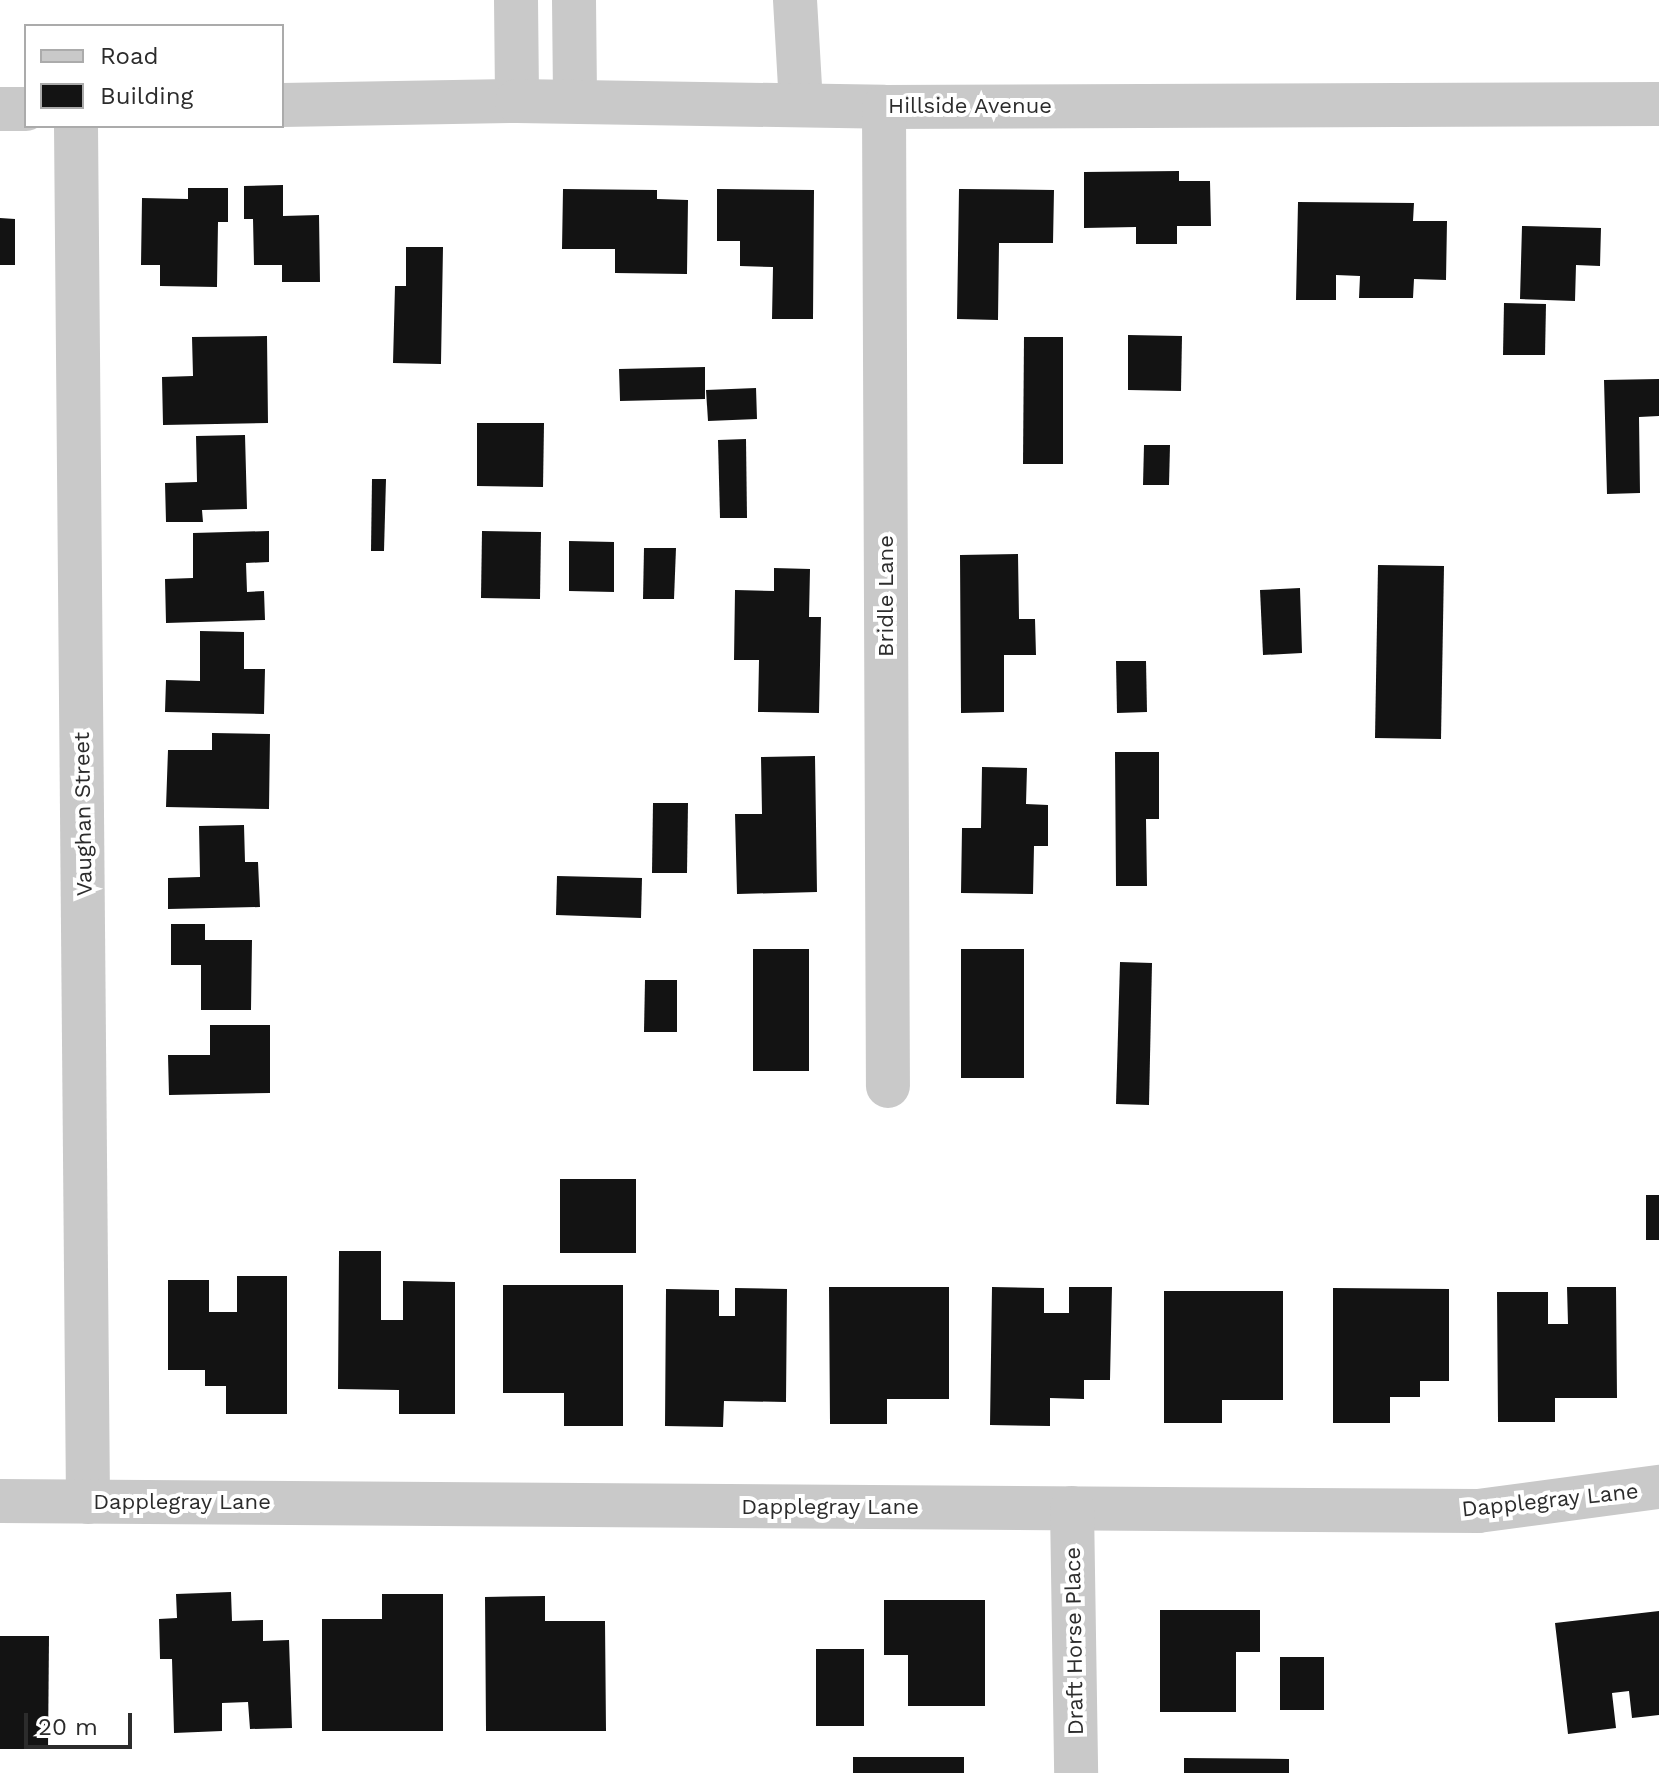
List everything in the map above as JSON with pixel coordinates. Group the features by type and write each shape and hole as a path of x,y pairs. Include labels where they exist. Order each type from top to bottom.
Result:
{"street":[{"path":"516,0 517,101"},
{"path":"574,0 575,101"},
{"path":"795,0 801,105"},
{"path":"798,60 821,29 821,0"},
{"name":"Hillside Avenue","path":"284,105 517,101 884,107 1659,104"},
{"name":"Bridle Lane","path":"884,107 888,1086"},
{"path":"0,109 24,109"},
{"name":"Vaughan Street","path":"76,128 88,1502"},
{"name":"Dapplegray Lane","path":"0,1501 1478,1511 1659,1487"},
{"name":"Draft Horse Place","path":"1072,1508 1076,1773"}],"building":[{"path":"1179,171 1179,181 1210,181 1211,226 1177,226 1177,244 1136,244 1136,227 1084,228 1084,172"},
{"path":"283,185 283,216 319,215 320,282 282,282 282,265 254,265 253,219 244,219 244,186"},
{"path":"188,188 228,188 228,222 218,222 217,287 160,286 160,265 141,265 142,198 188,199"},
{"path":"563,189 657,190 657,199 688,200 687,274 615,273 615,249 562,249"},
{"path":"717,189 814,190 813,319 772,319 773,267 740,266 740,241 717,241"},
{"path":"959,189 1054,190 1053,243 999,243 998,320 957,319"},
{"path":"1298,202 1414,203 1413,221 1447,221 1446,280 1414,279 1413,298 1359,298 1360,276 1336,275 1336,300 1296,300"},
{"path":"0,218 15,219 15,265 0,265"},
{"path":"1522,226 1601,228 1600,266 1576,265 1575,301 1520,299"},
{"path":"406,247 443,247 441,364 393,363 395,286 406,286"},
{"path":"1504,303 1546,304 1545,355 1503,355"},
{"path":"1128,335 1182,336 1181,391 1128,390"},
{"path":"267,336 268,423 163,425 162,377 193,376 192,337"},
{"path":"1024,337 1063,337 1063,464 1023,464"},
{"path":"705,367 705,399 620,401 619,369"},
{"path":"1659,379 1659,416 1639,417 1640,493 1607,494 1604,380"},
{"path":"756,388 757,419 708,421 706,390"},
{"path":"477,423 544,423 543,487 477,486"},
{"path":"245,435 247,509 202,510 203,522 166,522 165,483 197,482 196,436"},
{"path":"746,439 747,518 720,518 718,440"},
{"path":"1144,445 1170,445 1169,485 1143,485"},
{"path":"372,479 386,479 384,551 371,551"},
{"path":"269,531 269,562 246,563 247,592 264,591 265,620 166,623 165,579 193,578 193,533"},
{"path":"482,531 541,532 540,599 481,598"},
{"path":"569,541 614,542 614,592 569,591"},
{"path":"644,548 676,548 674,599 643,599"},
{"path":"1018,554 1019,619 1035,619 1036,655 1004,655 1004,712 961,713 960,555"},
{"path":"1378,565 1444,566 1441,739 1375,738"},
{"path":"774,568 810,569 809,617 821,617 819,713 758,712 759,660 734,660 735,590 774,591"},
{"path":"1300,588 1302,653 1263,655 1260,590"},
{"path":"200,631 244,632 244,669 265,669 264,714 165,712 166,680 200,681"},
{"path":"1116,661 1146,661 1147,712 1117,713"},
{"path":"212,733 270,734 269,809 166,807 168,750 212,750"},
{"path":"1115,752 1159,752 1159,819 1146,819 1147,886 1116,886"},
{"path":"815,756 817,892 737,894 735,814 762,814 761,757"},
{"path":"982,767 1027,768 1026,804 1048,805 1048,846 1034,846 1033,894 961,893 962,828 981,828"},
{"path":"653,803 688,803 687,873 652,873"},
{"path":"244,825 245,862 258,862 260,907 168,909 168,878 200,877 199,826"},
{"path":"557,876 642,878 641,918 556,915"},
{"path":"171,924 205,924 205,940 252,940 251,1010 201,1010 201,965 171,965"},
{"path":"753,949 809,949 809,1071 753,1071"},
{"path":"961,949 1024,949 1024,1078 961,1078"},
{"path":"1120,962 1152,963 1149,1105 1116,1104"},
{"path":"645,980 677,980 677,1032 644,1032"},
{"path":"210,1025 270,1025 270,1093 169,1095 168,1055 210,1055"},
{"path":"560,1179 636,1179 636,1253 560,1253"},
{"path":"1646,1195 1659,1195 1659,1240 1646,1240"},
{"path":"339,1251 381,1251 381,1320 403,1320 403,1281 455,1282 455,1414 399,1414 399,1390 338,1389"},
{"path":"237,1276 287,1276 287,1414 226,1414 226,1386 205,1386 205,1370 168,1370 168,1280 209,1280 209,1312 237,1312"},
{"path":"503,1285 623,1285 623,1426 564,1426 564,1393 503,1393"},
{"path":"829,1287 949,1287 949,1399 887,1399 887,1424 830,1424"},
{"path":"992,1287 1044,1288 1044,1313 1069,1313 1069,1287 1112,1287 1110,1380 1084,1380 1084,1399 1050,1398 1050,1426 990,1425"},
{"path":"1567,1287 1616,1287 1617,1398 1555,1398 1555,1422 1498,1422 1497,1292 1548,1292 1548,1324 1568,1324"},
{"path":"735,1288 787,1289 786,1402 724,1401 723,1427 665,1426 666,1289 719,1290 719,1316 735,1316"},
{"path":"1333,1288 1449,1289 1449,1381 1420,1381 1420,1397 1390,1397 1390,1423 1333,1423"},
{"path":"1164,1291 1283,1291 1283,1400 1222,1400 1222,1423 1164,1423"},
{"path":"231,1592 232,1621 263,1620 263,1641 289,1640 292,1728 250,1729 248,1702 222,1703 222,1731 174,1733 172,1659 160,1659 159,1619 177,1618 176,1594"},
{"path":"382,1594 443,1594 443,1731 322,1731 322,1619 382,1619"},
{"path":"545,1596 545,1621 605,1621 606,1731 486,1731 485,1597"},
{"path":"884,1600 985,1600 985,1706 908,1706 908,1655 884,1655"},
{"path":"1160,1610 1260,1610 1260,1652 1236,1652 1236,1712 1160,1712"},
{"path":"1659,1611 1659,1715 1632,1718 1629,1691 1612,1693 1616,1728 1568,1734 1555,1623"},
{"path":"0,1636 49,1636 48,1749 0,1749"},
{"path":"816,1649 864,1649 864,1726 816,1726"},
{"path":"1280,1657 1324,1657 1324,1710 1280,1710"},
{"path":"853,1757 964,1757 964,1773 853,1773"},
{"path":"1184,1758 1289,1759 1289,1773 1184,1773"}]}
